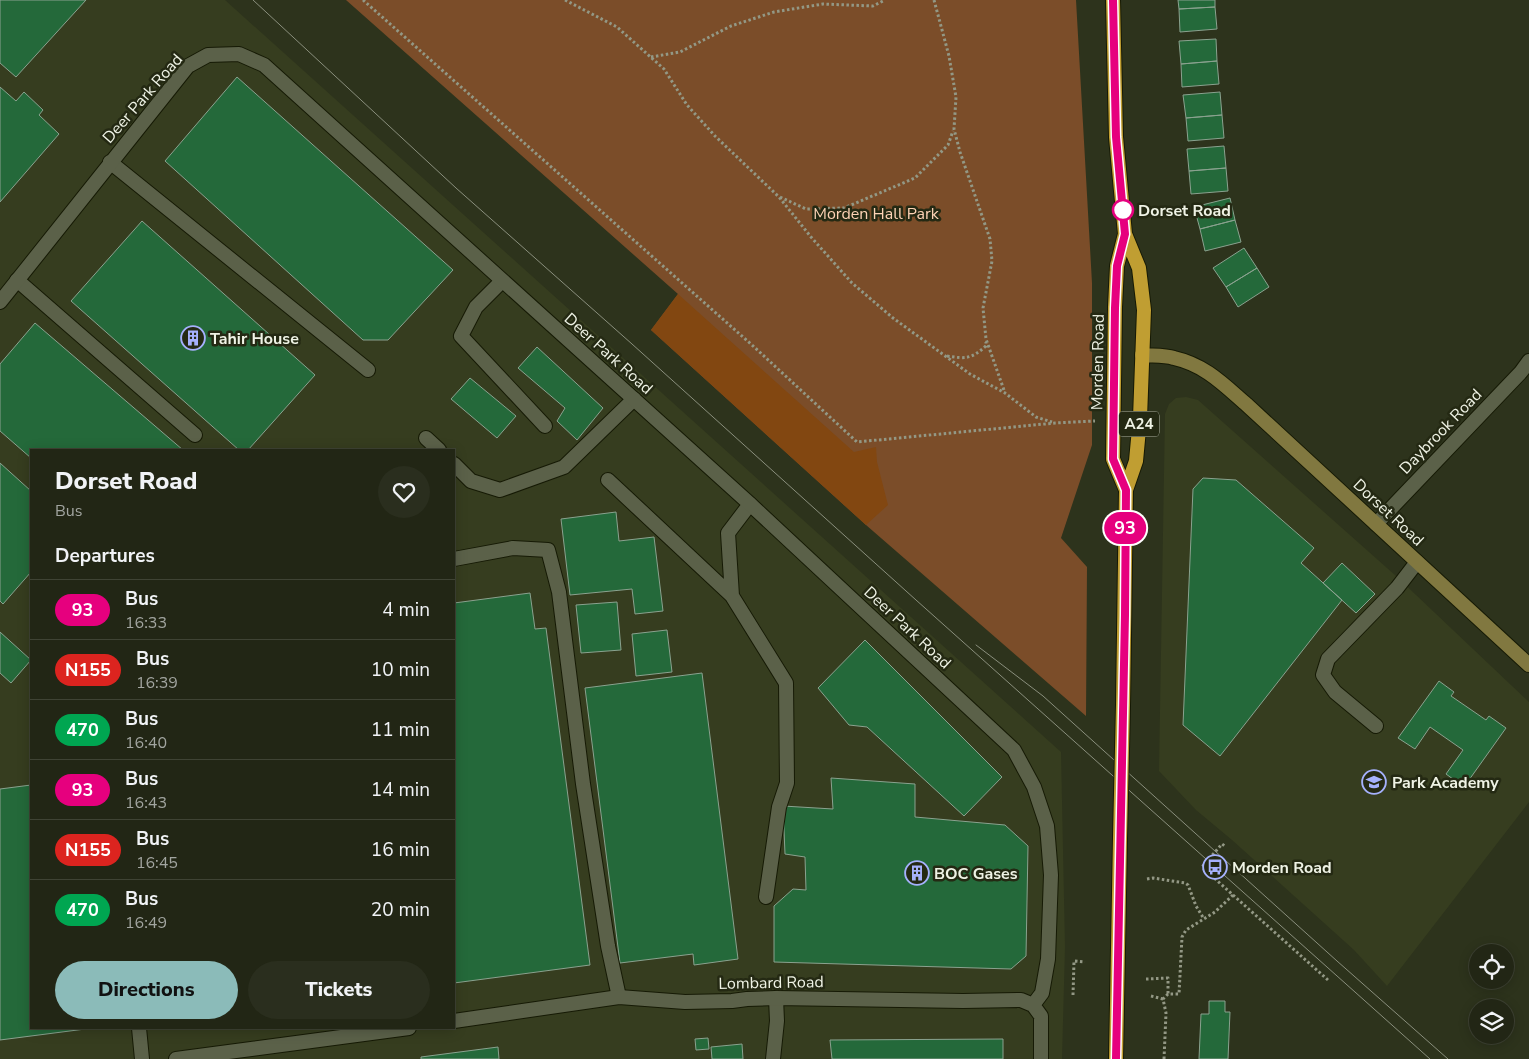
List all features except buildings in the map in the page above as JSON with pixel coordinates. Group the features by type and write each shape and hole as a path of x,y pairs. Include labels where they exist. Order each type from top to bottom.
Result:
{"highway":[{"name":"Morden Road","path":"1113,0 1116,137 1125,234 1139,268 1144,310 1140,418 1136,461 1126,490 1116,1059"},
{"name":"Morden Road","path":"1125,234 1117,266 1113,459 1126,490"}],"main road":[{"name":"Dorset Road","path":"1142,355 1172,357 1192,363 1207,371 1246,404 1529,665"}],"street":[{"name":"Deer Park Road","path":"0,302 188,66 208,55 239,54 264,64 750,504 1014,750 1034,787 1047,826 1050,875 1048,959 1046,981 1042,993 1033,1005"},
{"path":"110,162 368,370"},
{"path":"17,280 195,435"},
{"path":"502,281 476,307 461,336 546,426"},
{"name":"Daybrook Road","path":"1376,524 1521,372 1529,361"},
{"path":"455,465 471,481 500,490 564,467 634,399"},
{"path":"426,438 438,449"},
{"path":"608,480 732,596 786,682 787,783 779,807 766,897"},
{"path":"732,596 728,533 750,504"},
{"path":"455,559 513,548 548,550 559,592 583,784 608,946 619,997"},
{"path":"1376,726 1334,692 1323,675 1328,659 1397,588 1417,562"},
{"name":"Lombard Road","path":"455,1021 619,997 685,1002 776,998 1021,1000 1033,1005"},
{"path":"773,1059 777,1022 776,998"},
{"path":"1033,1005 1041,1016 1041,1059"},
{"path":"139,1029 142,1059"},
{"path":"176,1059 248,1054 403,1029"}],"path":[{"path":"363,0 745,338 857,442 1055,423 1114,420"},
{"path":"566,0 617,27 664,69 687,105 715,136 779,197 852,283 894,318 970,374 1005,394 1036,417 1055,423"},
{"path":"650,57 680,52 731,26 774,12 823,4 873,6 884,0"},
{"path":"779,197 806,209 844,208 915,178 948,145 954,129 956,97 949,56 934,0"},
{"path":"946,356 963,358 975,355 986,346 982,308 992,261 990,239 954,129"},
{"path":"986,339 1005,394"},
{"path":"1226,847 1222,844 1202,867 1328,980"},
{"path":"1147,880 1153,878 1188,885 1196,906 1204,919"},
{"path":"1151,996 1163,998 1168,994 1179,994 1182,937 1186,930 1215,912 1233,895"},
{"path":"1073,995 1074,961 1085,962"},
{"path":"1146,979 1168,978 1168,994"},
{"path":"1163,998 1166,1013 1164,1059"}],"shaded area":[{"path":"0,0 225,0 1061,752 1065,947 1062,1059 0,1059"},
{"path":"678,294 854,452 876,447 877,462 888,505 866,525 651,330"},
{"path":"1186,397 1198,400 1396,576 1529,702 1529,802 1387,986 1354,950 1196,810 1159,771 1165,414 1169,404 1176,398"}],"green space":[{"name":"Morden Hall Park","path":"346,0 1076,0 1092,283 1092,445 1061,538 1087,567 1086,716 866,525 651,330 678,294"}],"tram line":[{"path":"253,0 456,188 1430,1059"},
{"path":"976,645 1043,696 1448,1059"}],"bus line":[{"name":"93","path":"1113,0 1116,137 1125,234 1117,266 1113,459 1126,490 1116,1059"}],"place":[{"name":"Dorset Road","path":"1123,210"},
{"name":"Tahir House","path":"193,338"},
{"name":"Park Academy","path":"1374,782"},
{"name":"Morden Road","path":"1215,867"},
{"name":"BOC Gases","path":"917,873"}]}
